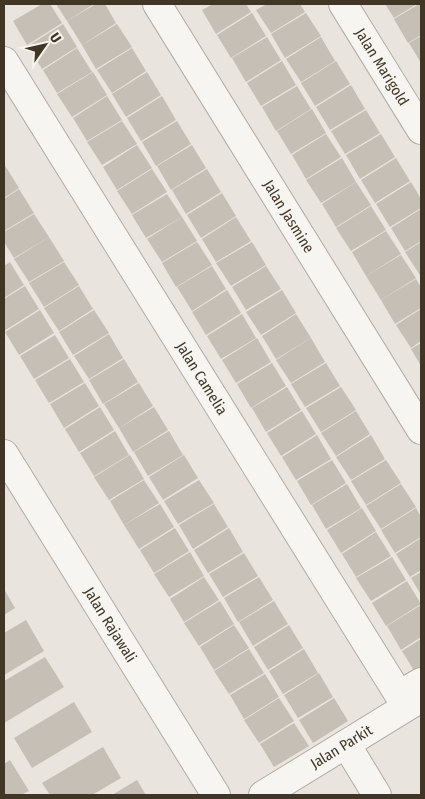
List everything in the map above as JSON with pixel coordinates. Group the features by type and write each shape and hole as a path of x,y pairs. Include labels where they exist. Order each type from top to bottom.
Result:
{"street":[{"name":"Jalan Jasmine","path":"157,4 421,430"},
{"name":"Jalan Marigold","path":"343,4 421,130"},
{"name":"Jalan Camelia","path":"4,61 414,692"},
{"name":"Jalan Rajawali","path":"4,454 216,795"},
{"name":"Jalan Parkit","path":"263,795 346,744 414,692"},
{"path":"346,744 377,795"}],"building":[{"path":"42,4 50,4 62,23 27,45 13,21"},
{"path":"56,4 94,4 67,21"},
{"path":"96,4 105,4 116,23 82,45 67,21"},
{"path":"213,4 246,4 251,12 216,34 202,10"},
{"path":"267,4 300,4 305,12 271,33 256,10"},
{"path":"385,4 417,4 394,18"},
{"path":"421,4 421,35 408,43 394,19"},
{"path":"252,13 266,36 231,58 217,35"},
{"path":"306,13 321,36 285,58 271,34"},
{"path":"63,24 77,47 42,69 28,46"},
{"path":"117,24 132,47 96,69 82,45"},
{"path":"421,36 421,63 409,43"},
{"path":"267,37 281,60 246,82 232,58"},
{"path":"321,37 335,61 301,82 286,59"},
{"path":"77,48 92,72 57,93 43,70"},
{"path":"132,48 146,71 112,93 97,70"},
{"path":"282,61 296,85 261,106 247,83"},
{"path":"336,61 350,84 315,106 301,83"},
{"path":"93,72 107,95 72,117 57,94"},
{"path":"147,72 161,95 126,117 112,94"},
{"path":"351,85 365,109 330,130 316,107"},
{"path":"297,86 311,109 276,131 262,107"},
{"path":"107,96 122,120 87,141 73,118"},
{"path":"162,96 176,120 141,141 127,118"},
{"path":"312,109 326,133 291,154 277,131"},
{"path":"366,110 380,133 345,154 331,131"},
{"path":"122,121 137,144 102,165 87,142"},
{"path":"177,121 191,144 156,166 142,142"},
{"path":"326,134 341,157 306,179 292,155"},
{"path":"381,134 395,157 360,179 346,155"},
{"path":"137,145 152,168 117,190 103,167"},
{"path":"192,145 206,168 171,190 157,166"},
{"path":"342,158 356,182 321,203 306,180"},
{"path":"396,158 410,181 375,203 361,180"},
{"path":"4,164 19,188 4,198"},
{"path":"152,169 167,192 132,214 117,191"},
{"path":"207,169 221,192 186,214 172,190"},
{"path":"356,182 371,205 336,227 322,204"},
{"path":"411,182 421,199 421,208 390,227 376,204"},
{"path":"19,189 34,213 4,231 4,199"},
{"path":"222,193 236,216 201,238 187,215"},
{"path":"167,194 182,217 146,238 132,215"},
{"path":"371,206 386,230 351,251 336,228"},
{"path":"421,209 421,241 405,251 391,228"},
{"path":"34,214 49,237 14,258 4,242 4,232"},
{"path":"182,217 197,241 162,262 147,239"},
{"path":"236,217 251,241 216,262 202,239"},
{"path":"386,231 401,254 366,276 352,252"},
{"path":"49,237 64,261 29,282 14,259"},
{"path":"197,242 212,265 176,287 162,263"},
{"path":"252,242 266,265 231,286 216,263"},
{"path":"421,242 421,277 405,252"},
{"path":"401,255 416,278 381,300 366,276"},
{"path":"10,262 24,285 4,298 4,266"},
{"path":"64,262 79,285 44,307 29,283"},
{"path":"212,266 226,289 192,311 177,287"},
{"path":"266,266 281,289 246,310 232,287"},
{"path":"416,279 421,287 421,308 395,324 381,300"},
{"path":"25,286 39,309 4,331 4,299"},
{"path":"79,286 93,309 59,331 44,308"},
{"path":"227,290 241,313 206,335 192,312"},
{"path":"282,290 296,313 261,335 246,312"},
{"path":"421,309 421,341 411,348 396,325"},
{"path":"40,310 54,333 19,355 5,332"},
{"path":"94,310 109,333 73,355 59,332"},
{"path":"242,314 256,338 221,359 207,336"},
{"path":"296,314 311,338 276,359 262,336"},
{"path":"109,334 123,358 89,379 74,356"},
{"path":"55,335 69,358 34,379 20,356"},
{"path":"257,338 271,362 236,383 222,360"},
{"path":"311,338 325,362 291,383 276,360"},
{"path":"421,343 421,366 411,349"},
{"path":"70,359 84,382 49,403 35,380"},
{"path":"124,359 138,382 103,404 89,380"},
{"path":"272,363 286,386 251,408 237,384"},
{"path":"326,363 340,386 305,407 291,384"},
{"path":"85,383 99,406 64,428 50,404"},
{"path":"139,383 153,406 119,428 104,404"},
{"path":"287,387 301,410 266,432 252,408"},
{"path":"341,387 356,410 321,432 306,408"},
{"path":"100,407 114,430 79,452 65,429"},
{"path":"154,407 168,430 133,452 119,428"},
{"path":"302,411 316,434 281,456 267,433"},
{"path":"356,411 370,434 336,456 321,433"},
{"path":"115,431 129,455 94,476 80,453"},
{"path":"169,431 183,455 148,476 134,452"},
{"path":"317,435 331,459 296,480 282,457"},
{"path":"371,435 385,459 351,480 336,457"},
{"path":"130,455 144,479 109,500 94,477"},
{"path":"184,455 198,478 163,500 149,477"},
{"path":"332,460 346,483 311,505 297,481"},
{"path":"386,460 401,483 366,505 351,481"},
{"path":"144,480 159,503 124,525 110,501"},
{"path":"199,480 214,503 178,524 164,501"},
{"path":"347,484 361,508 326,529 312,505"},
{"path":"401,484 416,507 381,529 366,506"},
{"path":"160,504 174,527 139,549 124,525"},
{"path":"214,504 228,527 193,549 179,525"},
{"path":"362,508 376,531 341,553 327,530"},
{"path":"416,508 421,517 421,537 395,553 381,530"},
{"path":"175,528 189,551 154,573 140,550"},
{"path":"229,528 243,552 208,573 194,550"},
{"path":"376,532 391,556 356,577 342,554"},
{"path":"421,538 421,570 410,577 396,554"},
{"path":"190,552 204,576 169,597 154,574"},
{"path":"244,553 258,576 223,597 209,574"},
{"path":"392,557 406,580 371,601 356,578"},
{"path":"421,572 421,595 411,578"},
{"path":"204,577 219,600 184,622 170,599"},
{"path":"259,577 273,600 238,622 224,598"},
{"path":"407,581 421,604 386,626 372,603"},
{"path":"4,589 15,608 4,615"},
{"path":"220,601 234,624 199,646 184,623"},
{"path":"274,601 288,624 253,646 239,622"},
{"path":"421,605 421,637 401,650 387,626"},
{"path":"26,620 44,651 4,675 4,633"},
{"path":"234,625 249,648 214,670 200,647"},
{"path":"289,625 303,648 268,670 254,647"},
{"path":"421,639 421,671 416,674 402,651"},
{"path":"249,649 264,673 229,694 214,671"},
{"path":"304,649 318,673 283,694 269,671"},
{"path":"45,657 64,687 4,723 4,681"},
{"path":"319,673 333,697 298,718 284,695"},
{"path":"265,674 279,697 244,719 230,695"},
{"path":"279,698 294,721 259,743 244,720"},
{"path":"334,698 348,721 313,743 299,720"},
{"path":"74,702 92,732 32,768 14,738"},
{"path":"294,723 309,746 274,767 260,744"},
{"path":"103,747 121,778 92,795 50,795 42,783"},
{"path":"10,760 29,791 21,795 4,795 4,764"},
{"path":"137,780 146,795 112,795"}]}
